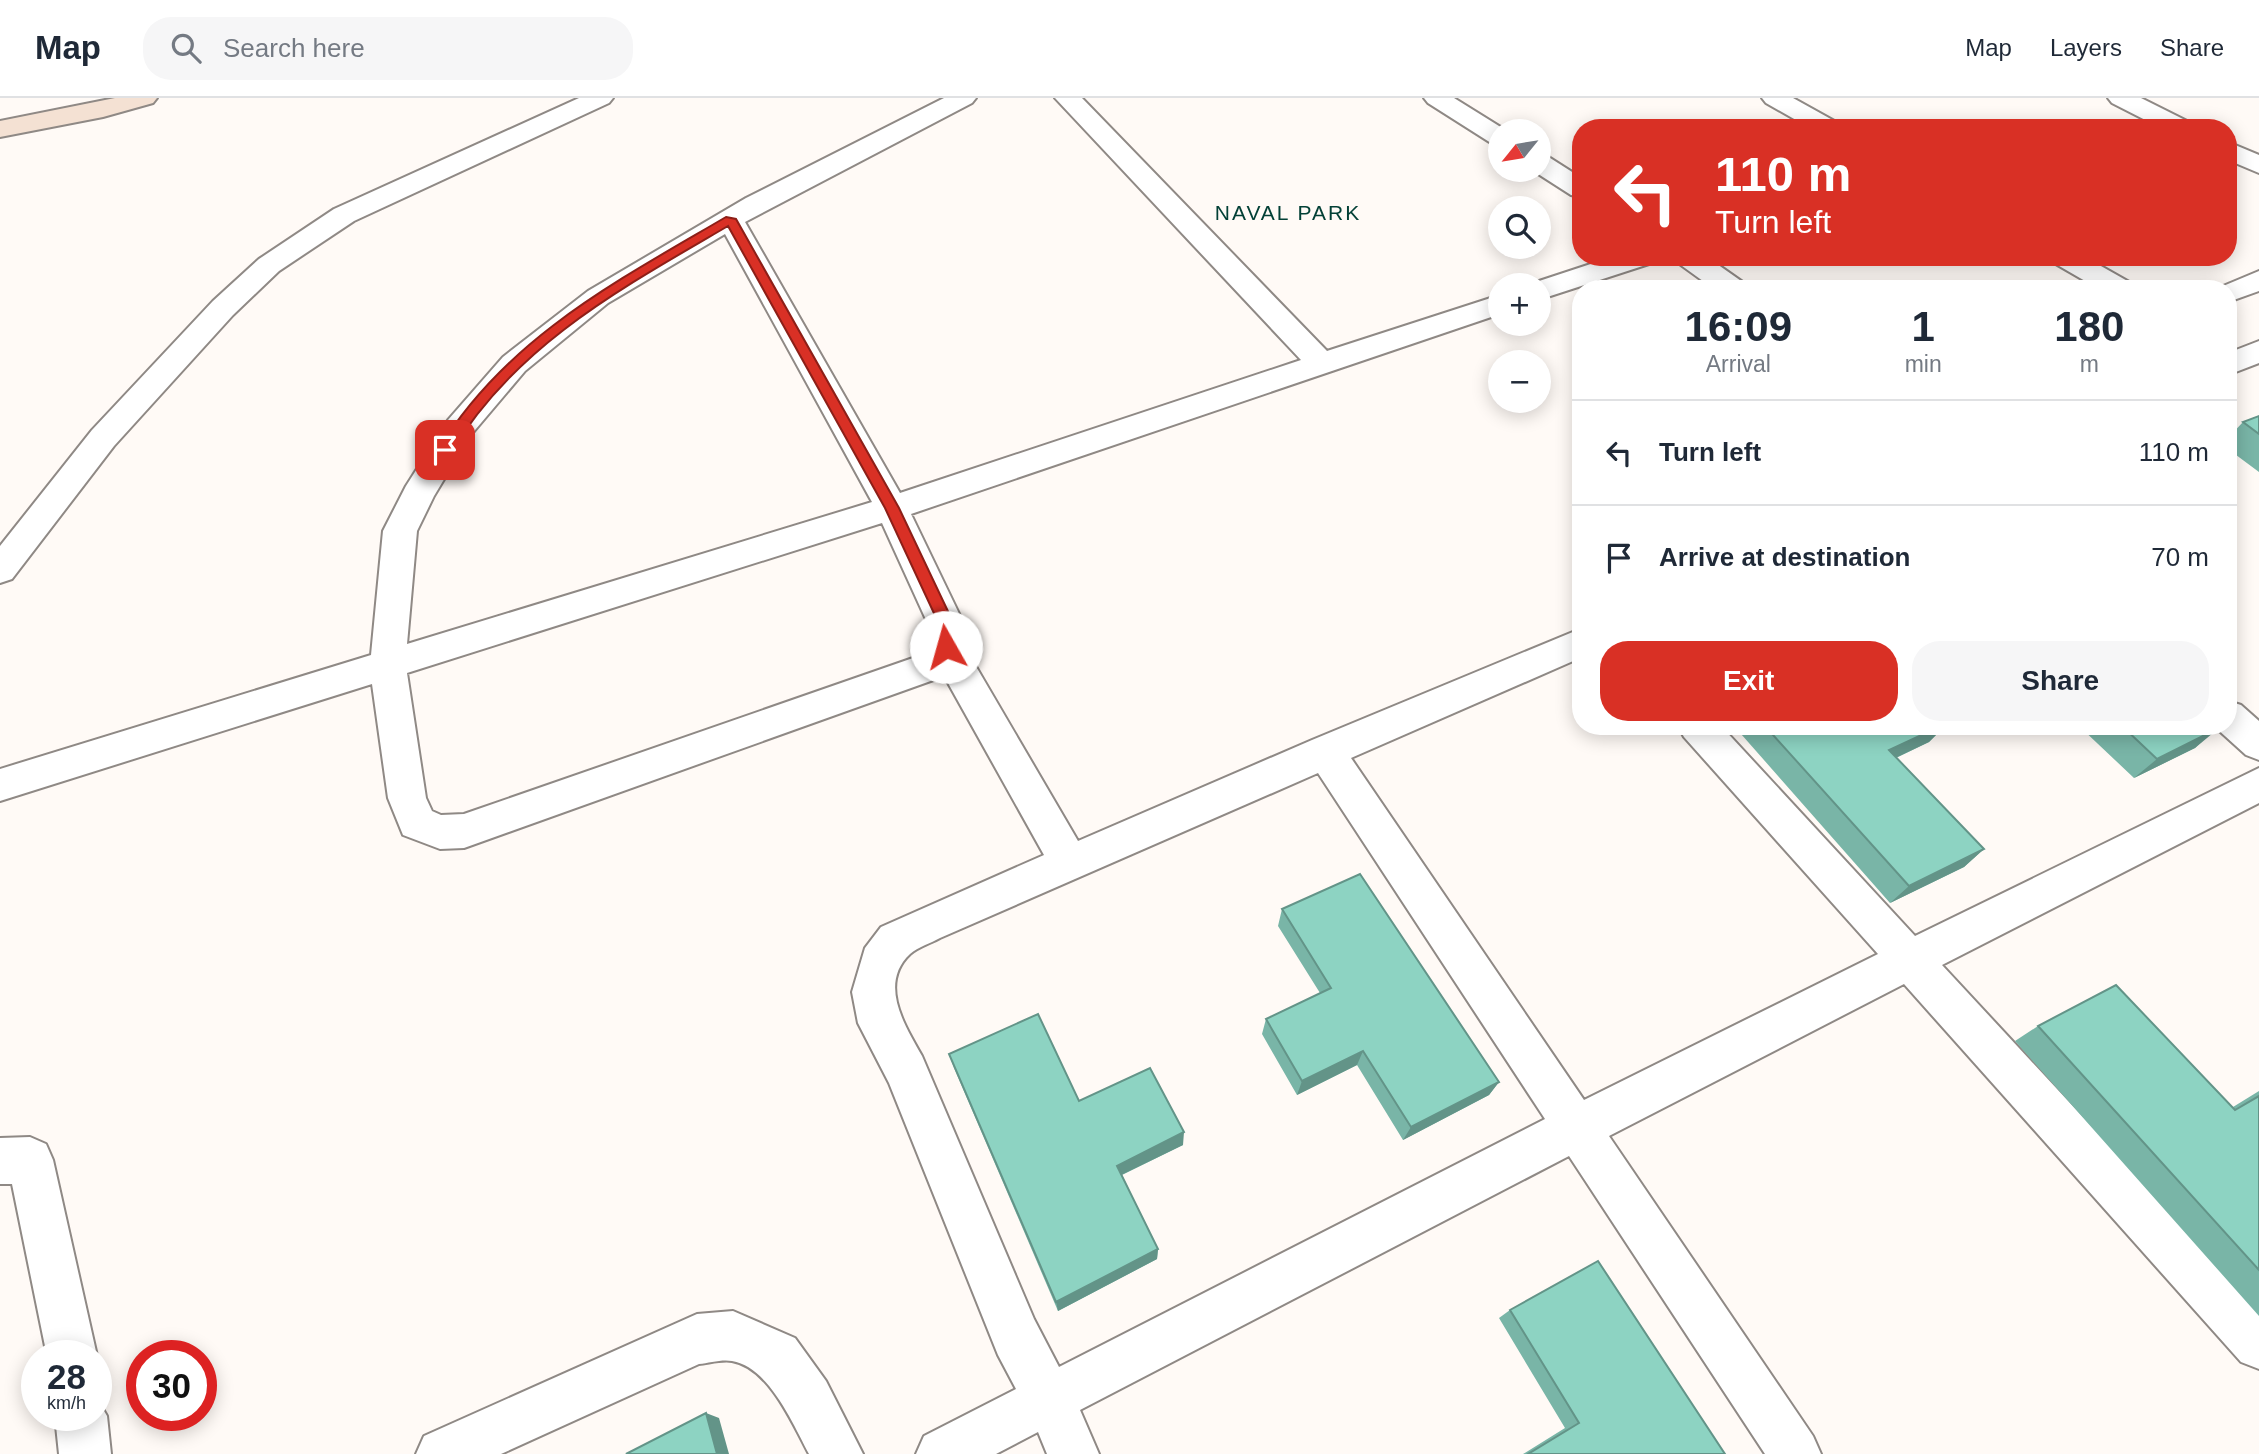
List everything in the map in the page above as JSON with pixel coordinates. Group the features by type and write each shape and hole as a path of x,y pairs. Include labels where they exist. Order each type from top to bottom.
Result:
{"main road":[{"path":"0,116 95,98"},
{"path":"0,129 103,109 144,98"}],"street":[{"path":"0,570 103,438 223,308 269,265 344,215 600,98"},
{"path":"946,647 926,668 464,831 440,832 417,823 407,798 388,665 395,565 401,531 418,494 458,428 514,364 598,297 730,219 963,98"},
{"path":"1068,98 1320,362"},
{"path":"1437,98 1488,130"},
{"path":"1775,98 1813,119"},
{"path":"2121,98 2164,119"},
{"path":"2237,154 2259,165"},
{"path":"1551,170 1572,184"},
{"path":"730,219 892,508 946,624 946,647 1069,862"},
{"path":"1551,287 1614,266"},
{"path":"1701,266 1721,280"},
{"path":"2080,266 2105,280"},
{"path":"2237,289 2259,280"},
{"path":"0,785 892,508 1488,307"},
{"path":"2237,361 2259,351"},
{"path":"1073,1454 1049,1399 1016,1338 906,1071 880,1023 873,992 880,962 896,940 1069,862 1572,646"},
{"path":"2237,724 2259,744"},
{"path":"1704,735 2259,1344"},
{"path":"1325,751 1795,1454"},
{"path":"942,1454 1909,958 2259,784"},
{"path":"0,1161 30,1160 69,1340"},
{"path":"442,1454 697,1339 733,1336 777,1356 808,1399 836,1454"},
{"path":"83,1431 85,1454"}],"building":[{"path":"2259,416 2259,434 2243,422"},
{"path":"1773,735 1922,735 1889,750 1984,849 1909,886"},
{"path":"2132,735 2205,735 2157,759"},
{"path":"1360,874 1499,1082 1411,1127 1363,1051 1302,1081 1266,1019 1331,988 1282,909"},
{"path":"2116,985 2235,1110 2259,1096 2259,1270 2038,1026"},
{"path":"1038,1014 1079,1101 1150,1068 1184,1132 1117,1166 1158,1249 1056,1302 949,1054"},
{"path":"1598,1261 1725,1454 1528,1454 1579,1423 1510,1310"},
{"path":"706,1413 717,1454 626,1454"}],"district":[{"name":"NAVAL PARK","path":"1288,213"}],"route":[{"path":"445,450 458,428 514,364 556,328 598,297 730,219 892,508 946,624 946,647"}]}
